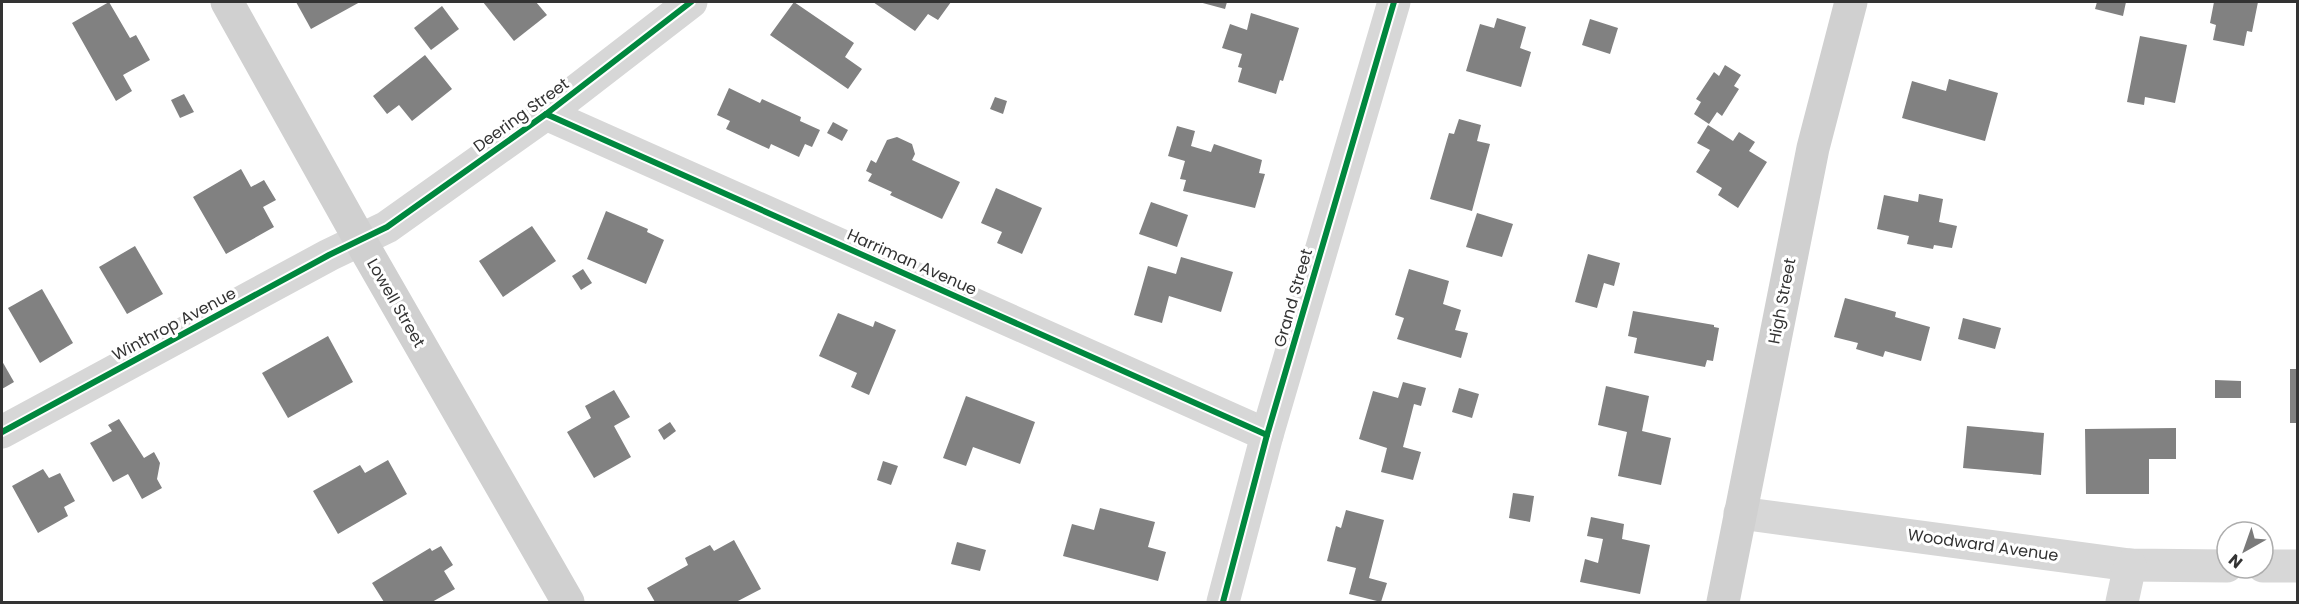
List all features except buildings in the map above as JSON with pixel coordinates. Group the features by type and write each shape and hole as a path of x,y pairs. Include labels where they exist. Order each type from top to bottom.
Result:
{"main road":[{"name":"Lowell Street","path":"227,2 567,603"},
{"name":"High Street","path":"1723,603 1811,159 1851,2"}],"street":[{"name":"Deering Street","path":"360,240 407,214 546,114 691,2"},
{"name":"Grand Street","path":"1223,603 1267,435 1394,2"},
{"name":"Harriman Avenue","path":"546,114 1267,435"},
{"name":"Winthrop Avenue","path":"2,432 360,240"},
{"name":"Woodward Avenue","path":"1740,513 2130,565 2215,566"},
{"path":"2122,603 2130,565"},
{"path":"2275,566 2298,566"}],"cycle path":[{"path":"2,432 329,255 387,227 546,114 691,2"},
{"path":"1223,602 1267,435 1394,2"},
{"path":"546,114 1267,435"}]}
